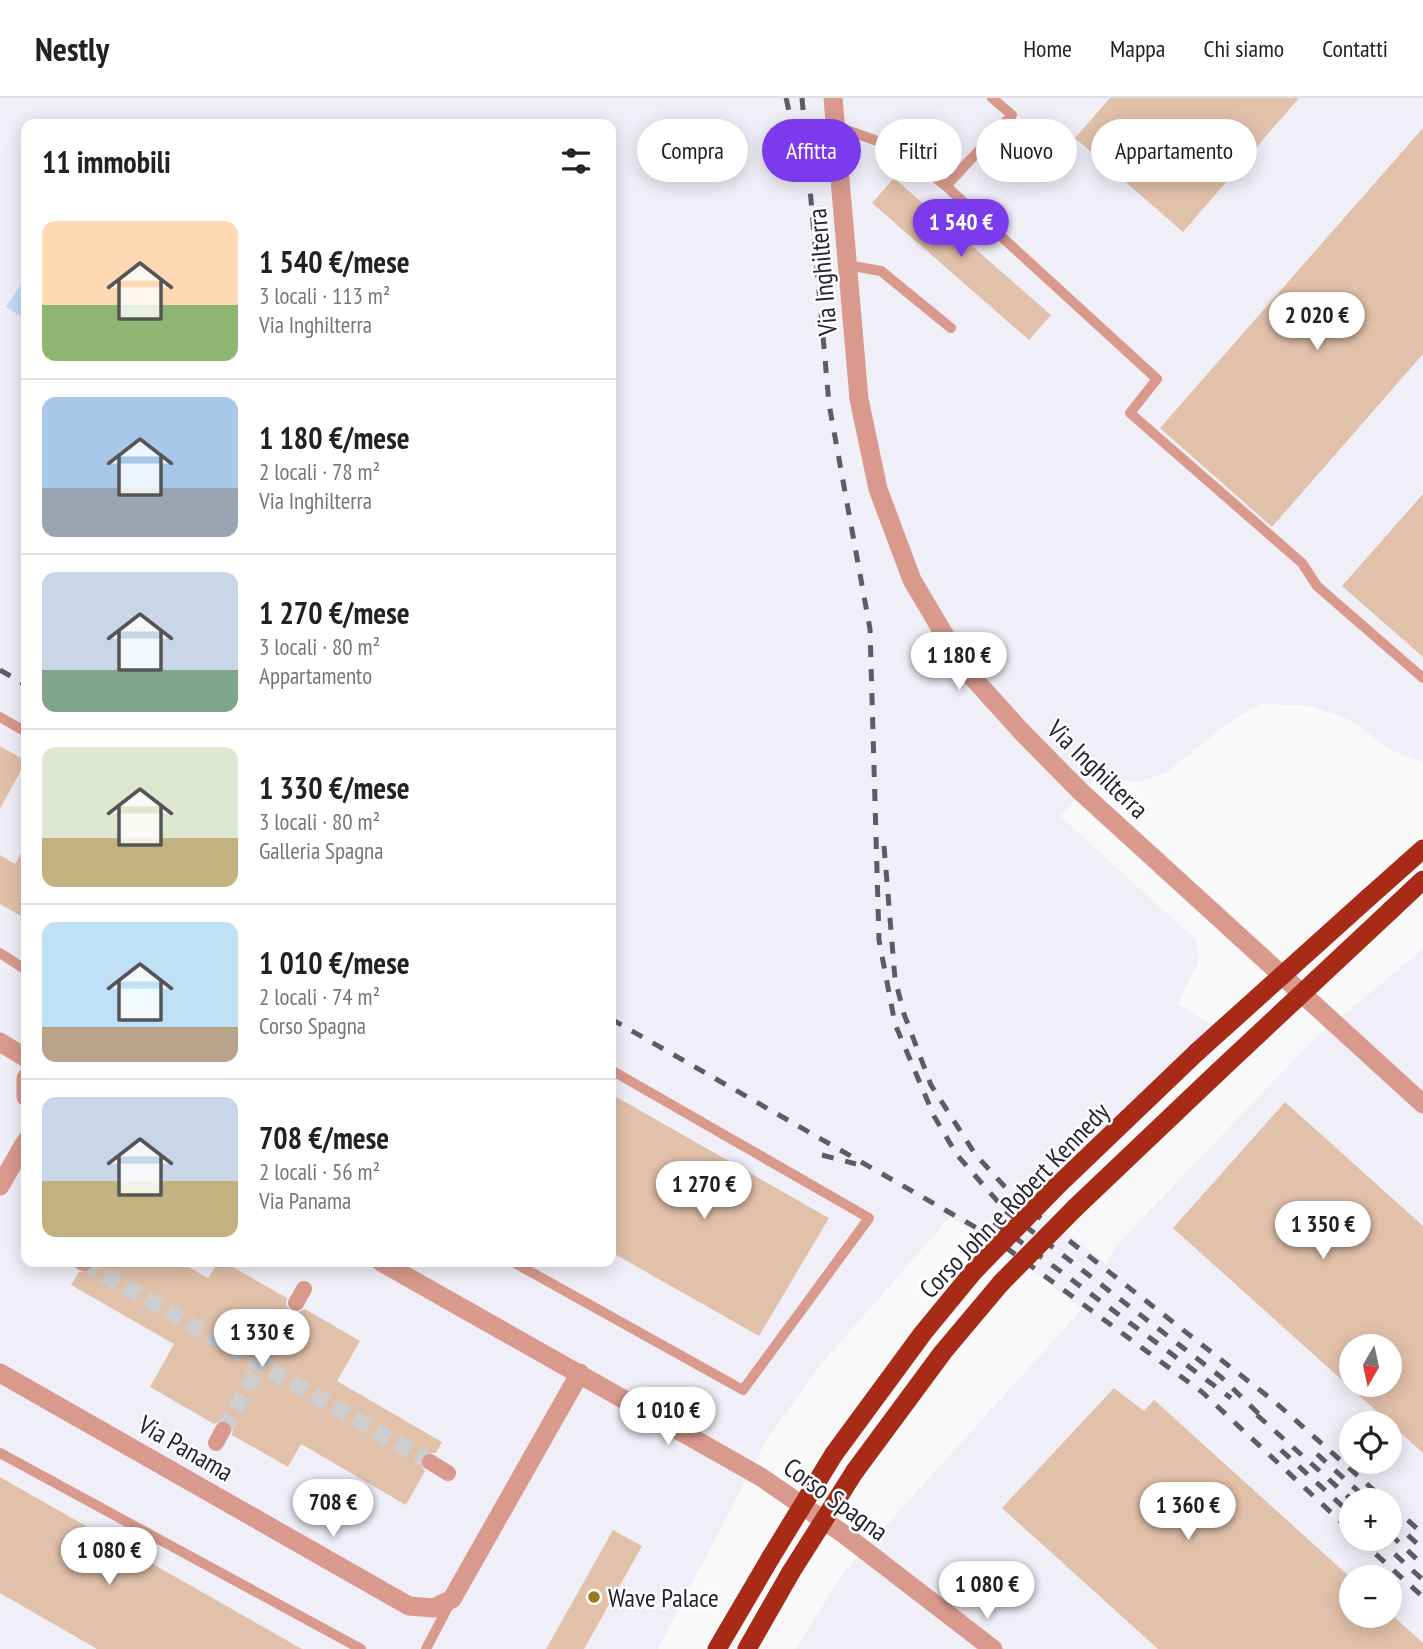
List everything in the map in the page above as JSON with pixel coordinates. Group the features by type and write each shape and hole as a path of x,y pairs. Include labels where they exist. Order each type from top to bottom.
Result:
{"highway":[{"name":"Corso John e Robert Kennedy","path":"717,1649 834,1454 923,1334 974,1271 1055,1188 1197,1052 1423,849"},
{"name":"Corso John e Robert Kennedy","path":"747,1649 790,1572 855,1471 943,1352 1001,1283 1076,1207 1423,880"}],"street":[{"name":"Via Inghilterra","path":"833,98 834,119"},
{"name":"Via Inghilterra","path":"840,182 859,399 878,489 912,580 964,668 1080,791 1423,1104"},
{"path":"0,1042 21,1055"},
{"path":"0,1186 21,1150"},
{"name":"Corso Spagna","path":"390,1267 761,1477 845,1535 958,1626 993,1649"},
{"name":"Via Panama","path":"0,1373 409,1606 434,1608 452,1599"},
{"path":"452,1599 580,1373"},
{"path":"430,1462 449,1473"},
{"name":"Corso Spagna","path":"958,1626 976,1649"}],"lane":[{"path":"946,186 1012,115 992,98"},
{"path":"861,135 897,148 946,186 1157,379 1130,413 1302,563 1317,586 1423,678"},
{"path":"848,265 881,271 951,328"},
{"path":"0,717 21,729"},
{"path":"0,953 21,967"},
{"path":"522,1267 743,1390 869,1218 616,1073"},
{"path":"0,1453 361,1649"},
{"path":"426,1649 452,1599"}],"shaded area":[{"path":"0,98 1423,98 1423,762 1393,751 1350,720 1310,706 1262,704 1232,720 1166,773 1137,782 1098,776 1060,816 1196,940 1199,961 1178,1004 1217,1028 1036,1205 1106,1264 1116,1246 1311,1042 1423,949 1423,1649 795,1649 845,1571 1082,1309 1041,1277 950,1217 822,1363 767,1439 658,1649 0,1649"}],"water":[{"path":"21,284 21,317 6,307"}],"building":[{"path":"1110,98 1299,98 1257,147 1257,119 1092,119"},
{"path":"1091,120 1091,152 1077,140 1077,136"},
{"path":"1423,128 1423,354 1272,527 1160,428"},
{"path":"890,182 899,182 1051,315 1029,340 872,203"},
{"path":"1126,182 1226,182 1183,232"},
{"path":"1423,494 1423,657 1342,586"},
{"path":"0,746 21,758 21,770 0,809"},
{"path":"21,853 21,916 0,904 0,855 15,864"},
{"path":"616,1097 829,1218 759,1336 616,1255"},
{"path":"1285,1102 1423,1226 1423,1453 1402,1434 1402,1411 1376,1411 1361,1397 1402,1397 1402,1334 1339,1334 1339,1377 1173,1228"},
{"path":"92,1267 189,1267 208,1278 215,1267 233,1267 287,1298 286,1304 290,1312 297,1313 305,1309 360,1341 337,1381 442,1442 436,1453 426,1453 421,1457 421,1466 425,1471 406,1505 301,1444 288,1467 232,1435 233,1429 229,1421 222,1420 214,1424 150,1387 174,1344 71,1285 79,1272 91,1270"},
{"path":"1114,1388 1144,1411 1154,1400 1339,1567 1339,1628 1402,1628 1402,1624 1423,1643 1423,1649 1158,1649 1002,1508"},
{"path":"0,1477 302,1649 97,1649 0,1593"},
{"name":"Wave Palace","path":"613,1530 642,1546 584,1649 546,1649"}],"tunnel":[{"path":"91,1267 430,1462"},
{"path":"223,1430 296,1303"}],"railway":[{"path":"786,98 791,119"},
{"path":"802,98 829,404 870,629 879,940 895,1024 934,1116 957,1155 1007,1212 1221,1377 1265,1420"},
{"path":"0,670 21,682"},
{"path":"884,846 895,979 904,1014 931,1085 975,1154 1016,1199 1275,1402 1372,1488"},
{"path":"616,1022 989,1235 1202,1392 1339,1520"},
{"path":"822,1155 856,1164"},
{"path":"994,1222 1231,1398"},
{"path":"1257,1415 1339,1488"},
{"path":"1281,1450 1339,1503"},
{"path":"1317,1454 1355,1488"},
{"path":"1402,1515 1423,1534"},
{"path":"1402,1530 1423,1549"},
{"path":"1402,1545 1423,1565"},
{"path":"1372,1551 1423,1597"},
{"path":"1391,1551 1423,1580"}],"place":[{"name":"Wave Palace","path":"594,1597"}]}
